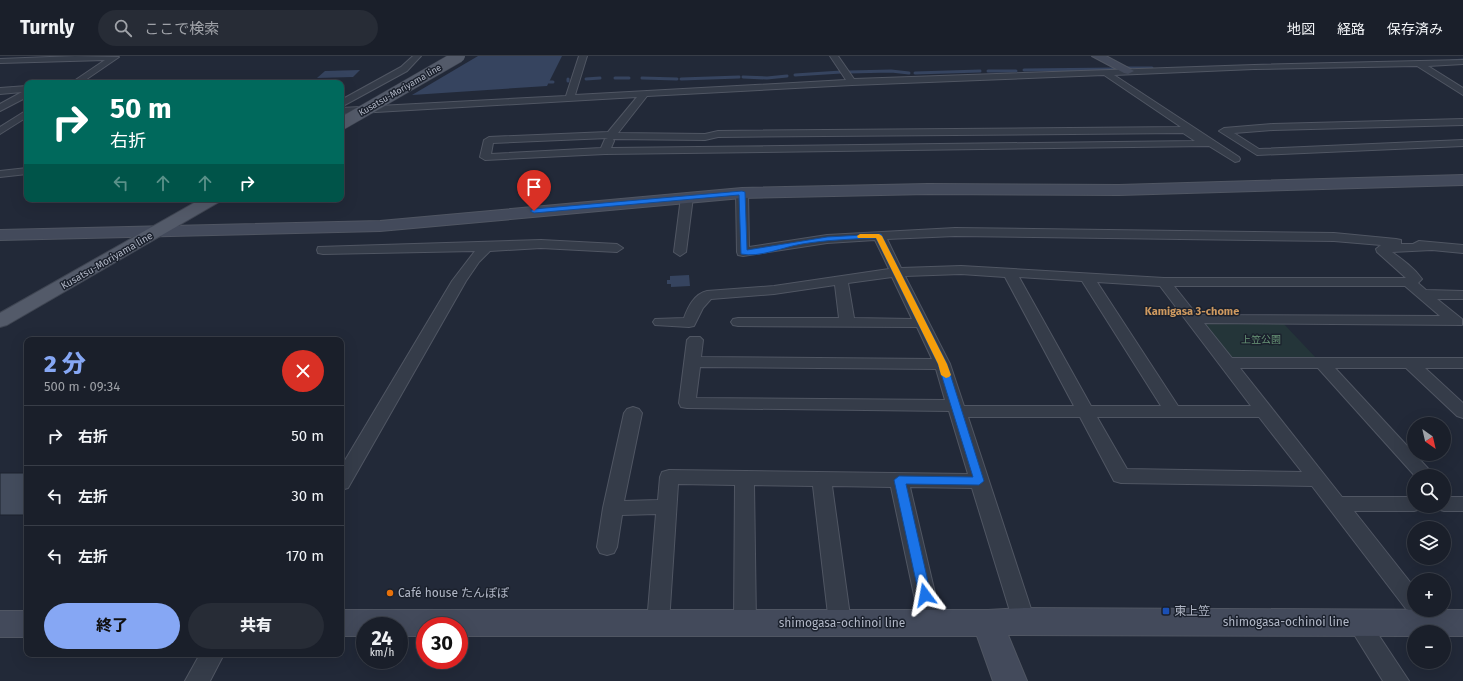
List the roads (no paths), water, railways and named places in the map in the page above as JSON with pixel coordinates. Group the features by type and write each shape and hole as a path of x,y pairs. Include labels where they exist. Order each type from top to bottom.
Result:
{"main road":[{"name":"Kusatsu-Moriyama line","path":"344,113 447,56"},
{"name":"Kusatsu-Moriyama line","path":"344,122 459,56"},
{"name":"Kusatsu-Moriyama line","path":"0,309 189,202"},
{"name":"Kusatsu-Moriyama line","path":"0,321 208,202"}],"street":[{"path":"0,61 116,56"},
{"path":"80,80 116,56"},
{"path":"344,102 404,68 417,56"},
{"path":"569,99 583,56"},
{"path":"834,56 852,82"},
{"path":"1097,56 1128,71"},
{"path":"1402,56 1420,64 1463,92"},
{"path":"344,111 852,82 1128,71 1463,62"},
{"path":"1106,73 1189,130 1235,159"},
{"path":"1,91 24,89"},
{"path":"605,151 611,135 643,95"},
{"path":"0,108 24,96"},
{"path":"0,131 5,124 24,114"},
{"path":"1463,122 1288,127 1224,131 1257,152 1463,143"},
{"path":"1189,130 1206,144 913,148 762,148 605,151 485,157 489,140 611,135 705,137 718,134 1189,130"},
{"path":"1049,132 1065,146"},
{"path":"905,133 913,148"},
{"path":"759,134 762,148"},
{"path":"0,174 24,171"},
{"path":"0,235 380,226 742,192 928,189 1201,189 1463,180"},
{"path":"742,192 743,252 762,251 801,242 827,239 955,232 1334,237 1428,247 1463,249"},
{"path":"680,252 687,197"},
{"path":"879,236 942,364 1024,621"},
{"path":"323,250 406,247 486,247 541,244 617,248"},
{"path":"344,478 459,281 474,260 486,247"},
{"path":"660,322 689,322 696,306 707,295 774,290 897,272 961,270 1164,282 1408,282 1415,279 1402,265 1387,255 1382,249 1428,247"},
{"path":"1010,274 1120,476 1317,479"},
{"path":"1087,278 1173,412"},
{"path":"841,280 847,323"},
{"path":"1164,282 1407,594"},
{"path":"1408,282 1459,324"},
{"path":"1424,294 1463,295"},
{"path":"1192,319 1459,324"},
{"path":"738,322 922,323"},
{"path":"696,340 687,402 1085,412 1264,411"},
{"path":"692,362 942,364"},
{"path":"1226,363 1463,363"},
{"path":"1322,363 1420,469"},
{"path":"1410,363 1463,412"},
{"path":"607,547 613,508 633,413"},
{"path":"658,623 669,478 979,481"},
{"path":"744,479 745,623"},
{"path":"822,479 840,623"},
{"path":"899,480 932,623"},
{"path":"1337,504 1407,504"},
{"path":"613,508 667,507"},
{"name":"shimogasa-ochinoi line","path":"344,623 988,623 1024,621 1358,623 1407,614"},
{"name":"shimogasa-ochinoi line","path":"1440,617 1463,623"},
{"path":"988,623 1010,681"},
{"path":"1358,623 1397,681"},
{"path":"0,624 24,624"},
{"path":"197,681 210,657"}],"water":[{"path":"478,56 562,56 547,86 412,95"},
{"path":"360,70 353,77 317,78 325,71"},
{"path":"689,275 690,286 671,287 671,284 667,284 667,280 670,280 670,276"}],"waterway":[{"path":"1451,61 1463,60"},
{"path":"1127,68 1152,68"},
{"path":"1024,70 1116,69"},
{"path":"849,72 891,71 909,73"},
{"path":"915,73 980,71"},
{"path":"988,71 1016,71"},
{"path":"795,75 841,72"},
{"path":"743,77 767,78 787,76"},
{"path":"681,79 739,77"},
{"path":"586,79 600,78"},
{"path":"615,78 629,78"},
{"path":"642,78 677,79"}],"place":[{"name":"Café house たんぽぽ","path":"390,593"},
{"name":"東上笠","path":"1166,611"}],"district":[{"name":"Kamigasa 3-chome","path":"1192,311"}],"park label":[{"name":"上笠公園","path":"1261,340"}]}
